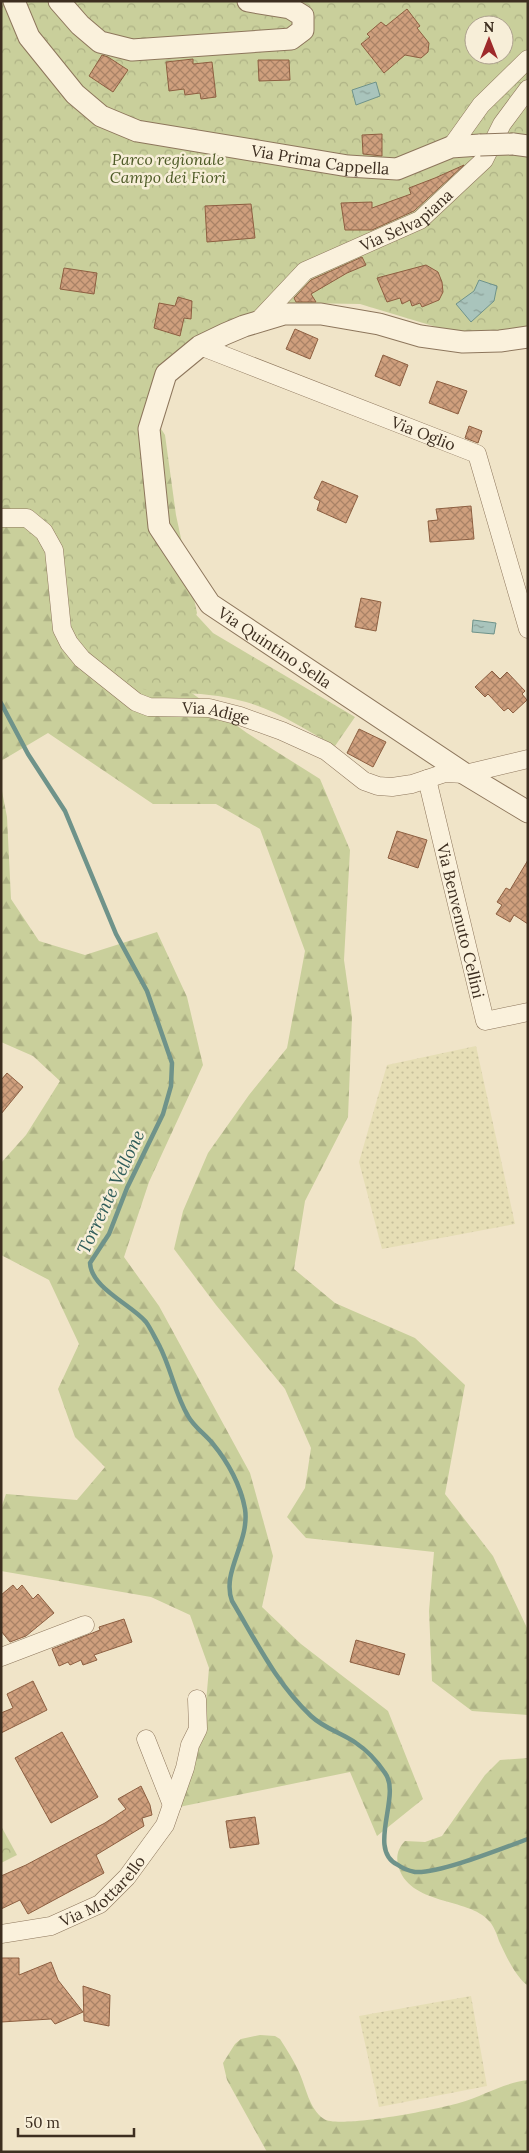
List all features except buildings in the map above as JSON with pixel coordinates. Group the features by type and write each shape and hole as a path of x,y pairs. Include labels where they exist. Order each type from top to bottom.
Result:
{"street":[{"path":"59,1 80,25 100,42 132,50 291,39 302,30 302,16 290,8 248,1"},
{"name":"Via Prima Cappella","path":"14,2 29,37 75,94 101,116 137,131 348,166 397,169 451,147"},
{"path":"451,147 481,105 528,59"},
{"name":"Via Selvapiana","path":"257,322 304,271 420,220 484,160 502,124 528,89"},
{"path":"451,147 520,145"},
{"name":"Via Quintino Sella","path":"465,774 210,604 158,527 150,429 166,374 200,346 244,326 284,314 321,314 379,324 420,336 463,342 500,341 528,337"},
{"name":"Via Oglio","path":"200,346 477,454 528,630"},
{"name":"Via Adige","path":"1,518 27,518 44,532 54,550 62,630 69,643 82,660 136,702 149,707 209,708 240,716 282,731 326,751 364,781 378,786 392,787 446,773 465,774 528,759"},
{"path":"465,774 528,812"},
{"name":"Via Benvenuto Cellini","path":"427,778 485,1021 528,1012"},
{"path":"1,1657 85,1624"},
{"name":"Via Mottarello","path":"1,1934 50,1926 100,1904 126,1877 165,1825 185,1768 190,1745 198,1729 197,1699"},
{"path":"146,1739 172,1805"}],"shaded area":[{"path":"476,1046 515,1224 382,1249 359,1162 387,1065"},
{"path":"471,1996 487,2086 379,2107 359,2016"}],"green space":[{"name":"Parco regionale Campo dei Fiori","path":"1,1 528,1 528,333 453,332 360,304 300,303 246,316 208,332 140,427 138,452 140,488 147,531 161,566 177,594 213,633 355,717 335,746 292,721 258,706 218,696 144,690 118,675 89,650 78,634 72,616 69,597 66,558 60,540 51,524 27,507 1,506"},
{"path":"1,327 123,369 165,435 176,515 197,613 171,678 247,733 320,779 350,850 344,960 352,1017 348,1117 305,1201 294,1269 335,1303 415,1338 465,1385 445,1494 493,1556 528,1630 528,1715 472,1711 432,1681 429,1611 434,1552 306,1538 287,1517 305,1488 311,1448 285,1389 216,1305 174,1249 183,1211 208,1153 249,1095 287,1048 305,951 260,829 216,804 153,804 48,733 1,761"},
{"path":"1,786 7,817 11,899 39,941 85,955 157,932 187,997 203,1065 149,1182 124,1257 159,1306 250,1473 273,1556 262,1607 301,1644 388,1711 423,1799 377,1836 350,1772 174,1808 203,1737 209,1668 190,1615 151,1597 1,1571 1,1508 6,1494 77,1500 105,1467 75,1437 58,1389 79,1344 49,1280 1,1255 1,1163 26,1135 60,1081 33,1056 1,1042"},
{"path":"528,1758 528,1986 511,1965 489,1921 480,1913 414,1888 404,1878 397,1858 399,1849 405,1841 425,1842 442,1836 485,1775 500,1760"},
{"path":"1,1826 17,1855 1,1863"},
{"path":"260,2035 275,2036 280,2039 297,2068 315,2110 324,2119 333,2121 368,2120 432,2109 459,2103 510,2084 528,2080 528,2152 267,2152 227,2080 223,2063 235,2044 241,2039"}],"water":[{"path":"376,82 380,96 356,105 352,90"},
{"path":"479,280 497,286 494,301 471,322 456,304 474,291"},
{"path":"473,620 496,623 494,634 472,632"}],"waterway":[{"name":"Torrente Vellone","path":"1,703 28,754 65,811 116,934 147,991 172,1063 171,1086 163,1114 127,1188 109,1234 90,1263 92,1272 104,1288 146,1322 159,1345 188,1416 193,1424 219,1451 237,1483 245,1509 245,1521 244,1533 230,1579 232,1601 267,1661 287,1690 316,1720 364,1749 385,1773 389,1783 390,1795 384,1835 385,1847 389,1858 406,1869 415,1872 426,1872 471,1860 528,1839"}]}
